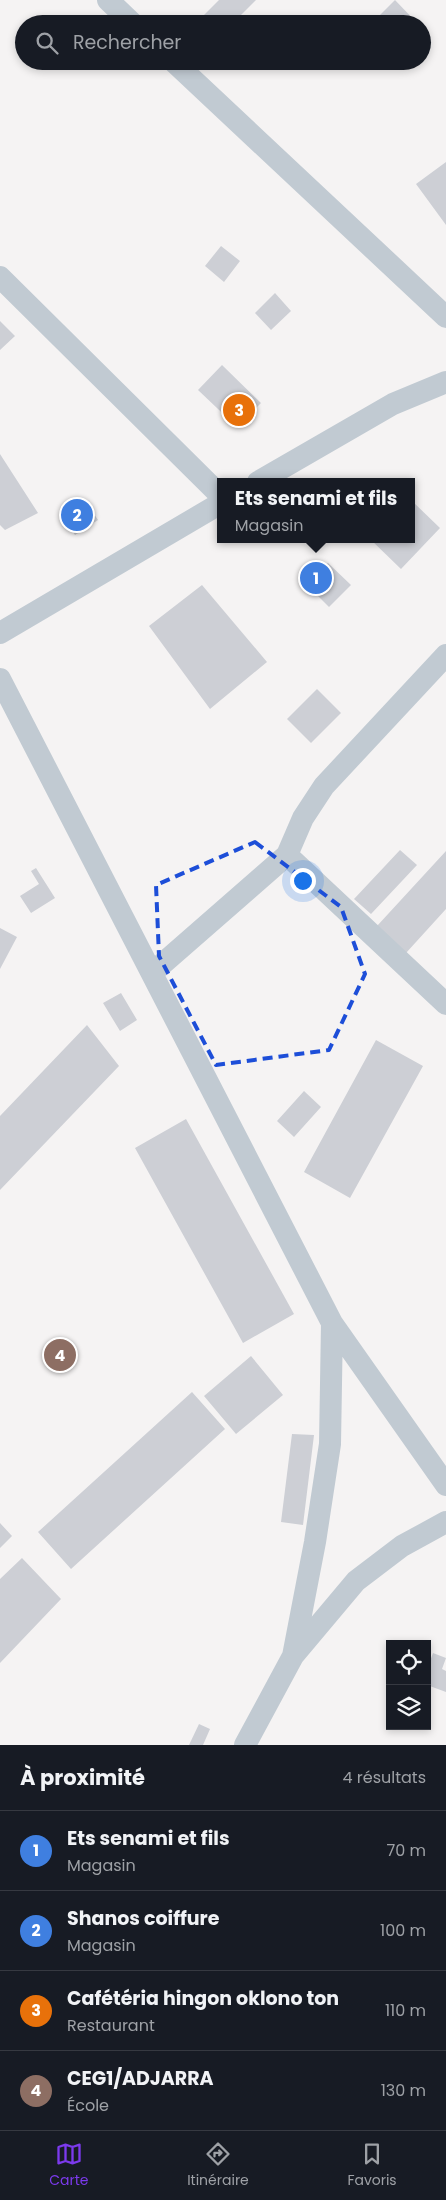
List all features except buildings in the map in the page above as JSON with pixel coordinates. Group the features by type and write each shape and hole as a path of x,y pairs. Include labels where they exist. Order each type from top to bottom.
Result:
{"street":[{"path":"108,0 124,15"},
{"path":"183,70 446,317"},
{"path":"0,277 217,492"},
{"path":"265,478 394,404 446,382"},
{"path":"0,633 217,505"},
{"path":"152,973 287,855 304,818 324,786 446,655"},
{"path":"0,679 332,1323 446,1485"},
{"path":"287,855 446,1004"},
{"path":"293,1656 316,1542 330,1444 332,1323"},
{"path":"245,1745 293,1656 356,1581 402,1546 446,1522"}],"highlighted area":[{"path":"255,842 341,907 365,974 329,1050 216,1065 159,956 156,885"}],"place":[{"name":"Cafétéria hingon oklono ton","path":"239,410"},
{"name":"Shanos coiffure","path":"77,515"},
{"name":"Ets senami et fils","path":"316,578"},
{"name":"CEG1/ADJARRA","path":"60,1355"}]}
